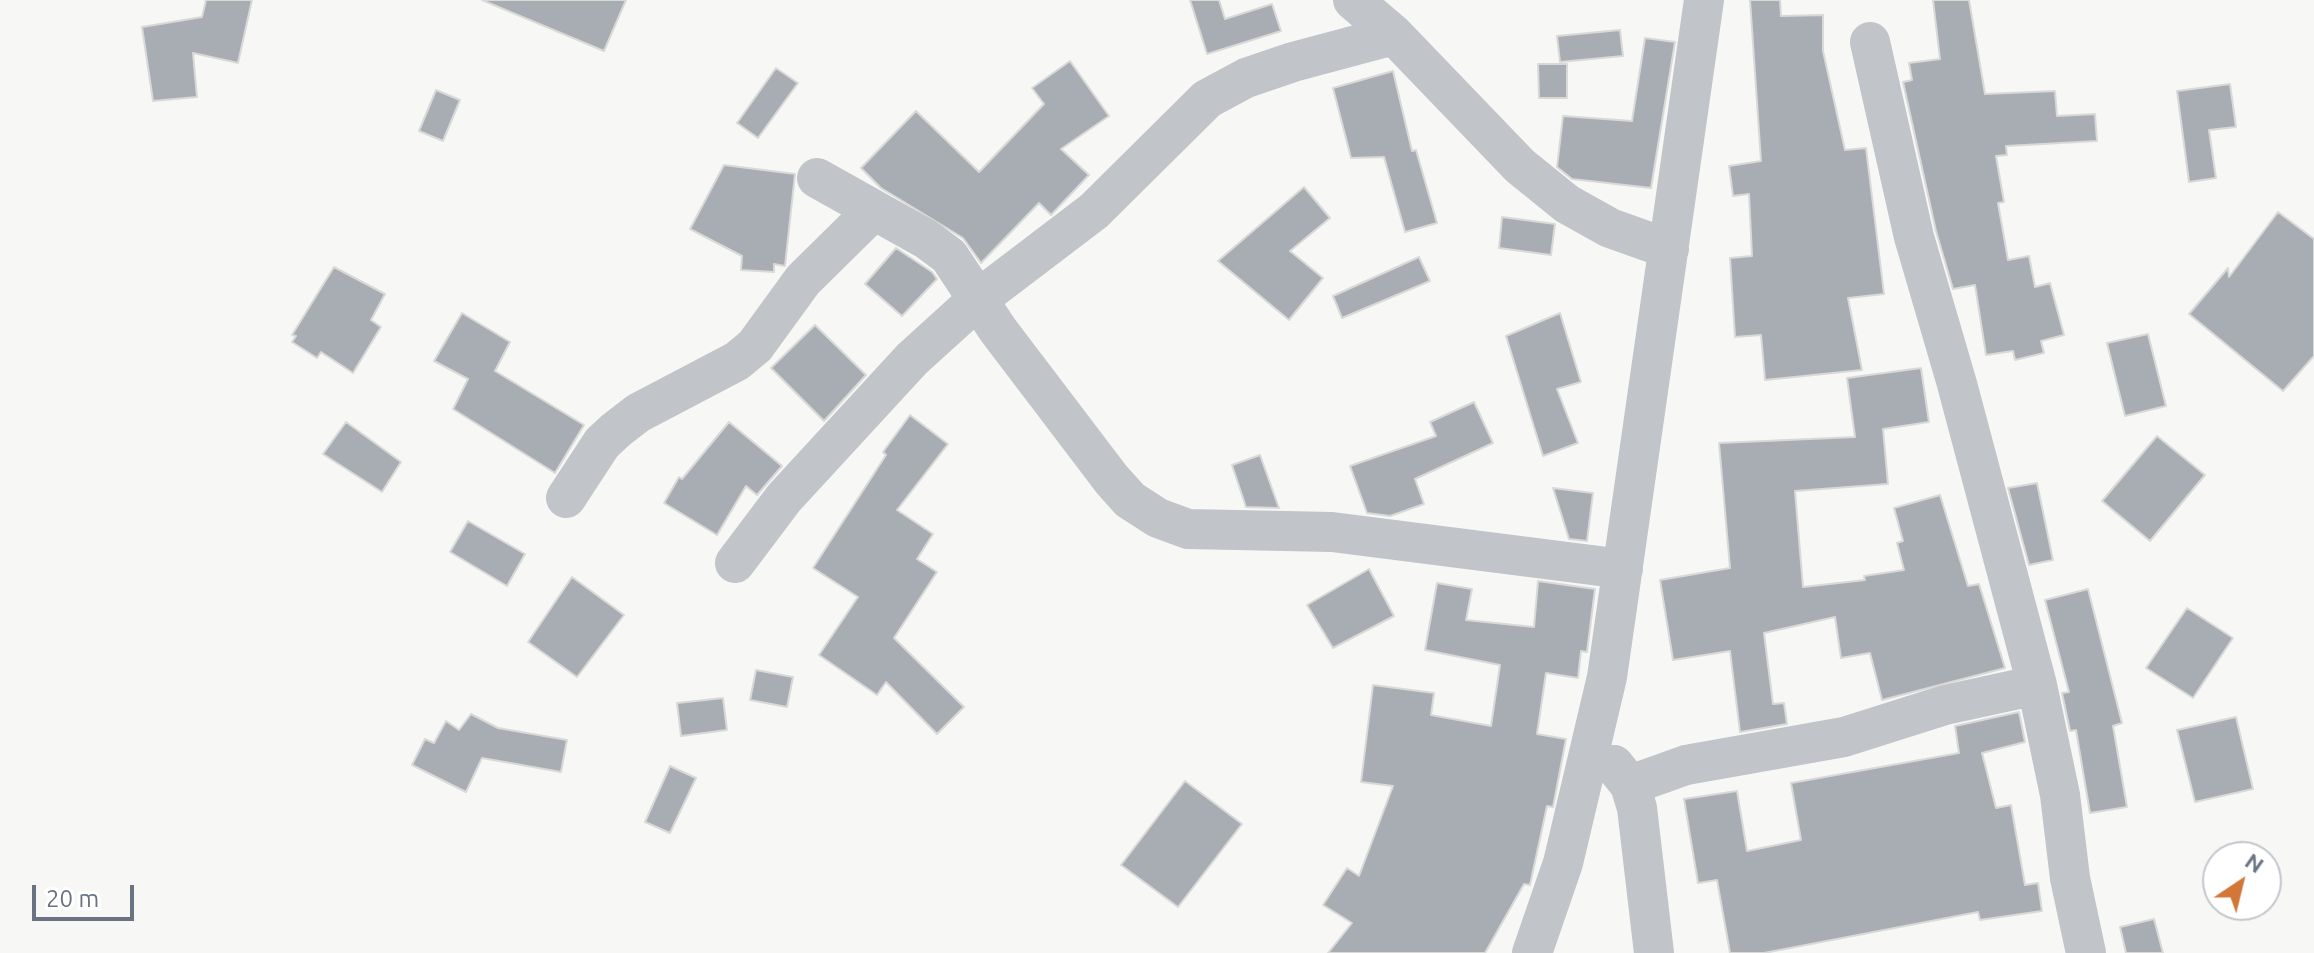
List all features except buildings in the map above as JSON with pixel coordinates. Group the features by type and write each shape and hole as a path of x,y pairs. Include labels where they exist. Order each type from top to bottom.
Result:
{"street":[{"path":"1353,0 1394,35 1520,166 1567,204 1610,228 1669,249"},
{"path":"1532,953 1563,863 1593,747 1623,569 1704,0"},
{"path":"735,563 784,498 912,359 977,300 1094,211 1207,99 1246,78 1394,35"},
{"path":"1870,42 1914,237 1957,384 2037,685 2060,795 2070,878 2086,953"},
{"path":"817,178 872,212 926,239 949,256 977,300 1112,480 1130,500 1158,518 1188,529 1332,532 1623,569"},
{"path":"566,498 602,443 616,430 638,413 737,361 755,346 803,280 872,212"},
{"path":"1630,785 1686,765 1844,737 1945,705 2037,685"},
{"path":"1593,747 1618,768 1630,785 1637,808 1654,953"}]}
